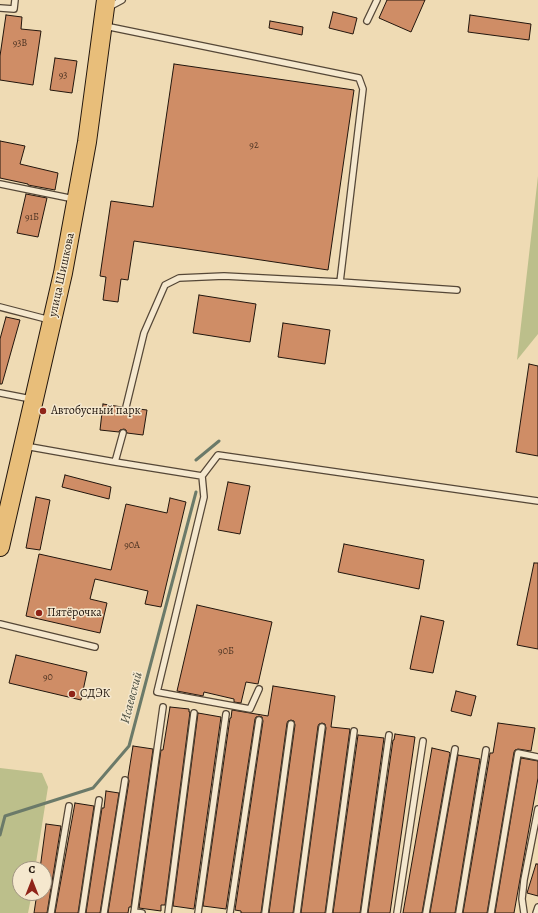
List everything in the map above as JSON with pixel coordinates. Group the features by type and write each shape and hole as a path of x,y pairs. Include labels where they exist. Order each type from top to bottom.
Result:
{"main road":[{"name":"улица Шишкова","path":"0,547 63,273 87,142 105,11"}],"lane":[{"path":"0,8 14,9 15,0"},
{"path":"105,11 122,0"},
{"path":"367,21 377,0"},
{"path":"105,11 359,78 363,89 340,282"},
{"path":"0,184 77,200"},
{"path":"126,407 144,333 165,285 179,278 224,276 458,290"},
{"path":"0,307 52,320"},
{"path":"0,393 33,400"},
{"path":"115,462 123,433"},
{"path":"23,446 202,476"},
{"path":"259,689 250,709 157,692 204,497 202,476 218,455 538,501"},
{"path":"0,624 95,647"},
{"path":"142,913 134,913 163,707"},
{"path":"168,913 194,713"},
{"path":"198,913 226,714"},
{"path":"230,913 259,720"},
{"path":"265,913 291,724"},
{"path":"297,913 322,727"},
{"path":"329,913 354,731"},
{"path":"364,913 389,735"},
{"path":"397,913 424,741"},
{"path":"426,913 455,749"},
{"path":"459,913 486,750"},
{"path":"491,913 518,753 538,758"},
{"path":"104,913 125,780"},
{"path":"82,913 99,800"},
{"path":"51,913 69,806"},
{"path":"524,913 522,899 524,880 538,809"},
{"path":"536,913 538,907"}],"green space":[{"path":"538,176 538,334 517,360"},
{"path":"0,768 42,773 48,787 36,861 12,861 12,901 30,901 28,913 0,913"}],"building":[{"path":"387,0 425,0 411,32 379,18"},
{"path":"333,12 357,18 353,34 329,28"},
{"path":"6,15 22,17 21,29 41,31 33,85 0,80 0,56"},
{"path":"470,15 531,24 529,40 468,32"},
{"path":"270,21 303,27 302,35 269,28"},
{"path":"55,58 77,61 72,93 50,90"},
{"path":"174,64 354,90 328,270 134,241 128,280 121,279 118,302 103,300 106,277 100,276 111,201 153,207"},
{"path":"0,141 25,146 20,164 58,173 55,190 0,178"},
{"path":"26,194 47,198 38,237 17,233"},
{"path":"199,295 256,304 250,342 193,333"},
{"path":"6,317 20,320 2,384 0,384 0,339"},
{"path":"283,323 330,330 325,364 278,357"},
{"path":"529,364 538,366 538,456 516,452"},
{"path":"103,404 122,407 125,411 129,410 130,408 147,410 143,435 127,433 124,429 120,430 119,432 100,430"},
{"path":"65,475 111,487 109,499 62,487"},
{"path":"228,482 250,486 240,534 218,530"},
{"path":"36,497 50,500 40,550 26,548"},
{"path":"170,498 186,502 161,607 145,604 148,591 95,579 90,599 107,603 100,633 26,616 39,554 111,570 126,504 167,513"},
{"path":"344,544 424,560 419,589 338,572"},
{"path":"534,563 538,563 538,649 517,645"},
{"path":"197,605 272,622 258,684 246,682 241,703 234,702 234,699 204,692 203,696 177,691"},
{"path":"421,616 444,621 433,673 410,669"},
{"path":"16,655 87,672 81,700 9,683"},
{"path":"273,686 335,696 331,727 350,729 325,913 301,913 326,728 325,724 322,723 318,726 293,913 269,913 295,725 294,721 291,720 287,723 261,913 241,913 241,911 235,910 263,721 262,717 259,716 255,719 226,909 203,906 232,710 268,716"},
{"path":"456,691 476,696 471,716 451,711"},
{"path":"170,707 189,709 190,712 165,905 161,905 161,911 139,908 161,750 163,750"},
{"path":"198,713 221,717 194,909 173,906"},
{"path":"498,723 535,728 531,751 518,749 514,752 487,913 463,913 490,753 493,753"},
{"path":"395,734 415,737 390,913 368,913 393,740"},
{"path":"358,735 384,738 360,913 333,913"},
{"path":"133,746 153,749 131,907 129,907 128,913 108,913 129,781 128,777"},
{"path":"432,748 450,753 422,913 403,913"},
{"path":"458,755 480,759 455,913 430,913"},
{"path":"521,758 538,761 538,778 514,913 495,913"},
{"path":"106,791 119,793 100,913 86,913 102,808 104,808"},
{"path":"75,803 94,806 78,913 55,913"},
{"path":"46,824 61,826 52,882 52,861 41,861"},
{"path":"536,864 538,864 538,896 527,893"},
{"path":"36,901 49,901 47,913 34,913"}],"waterway":[{"name":"Исаевский","path":"196,460 219,441"},
{"name":"Исаевский","path":"0,835 5,816 93,788 129,746 196,492"}],"place":[{"name":"Автобусный парк","path":"43,411"},
{"name":"Пятёрочка","path":"39,613"},
{"name":"СДЭК","path":"72,694"}]}
